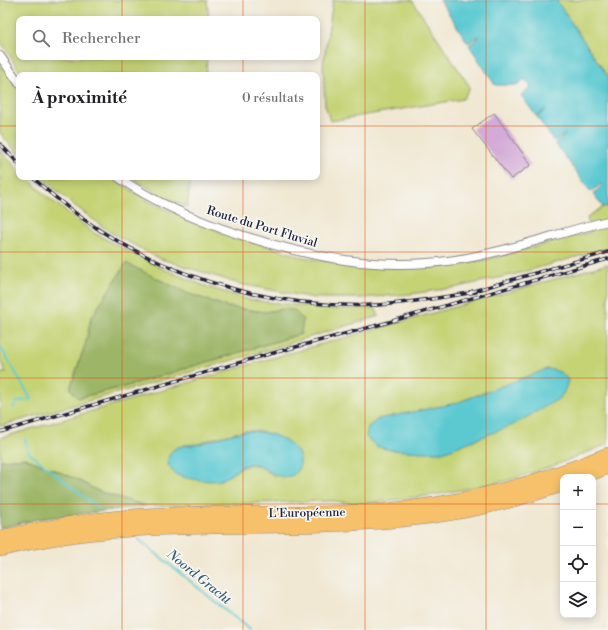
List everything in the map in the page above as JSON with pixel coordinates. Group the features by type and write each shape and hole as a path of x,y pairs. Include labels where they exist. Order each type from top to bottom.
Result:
{"highway":[{"name":"L'Européenne","path":"0,538 65,525 139,517 337,513 419,507 473,498 512,488 564,472 608,455"},
{"path":"588,474 608,466"},
{"name":"L'Européenne","path":"0,549 56,537 119,529 183,526 353,523 446,514 494,504 560,485"}],"street":[{"path":"0,56 16,79"},
{"name":"Route du Port Fluvial","path":"122,180 168,207 212,225 291,250 320,257 357,262 399,264 455,260 513,248 574,229 608,221"}],"green space":[{"path":"0,0 207,0 209,16 16,16 16,60 207,60 206,72 21,72 0,40"},
{"path":"333,0 412,0 470,87 463,99 330,121 325,105 323,65"},
{"path":"556,0 608,0 608,77"},
{"path":"0,63 16,84 16,152 0,133"},
{"path":"0,150 16,168 16,180 29,180 45,195 94,233 161,268 205,286 250,300 334,309 375,308 379,316 254,354 0,426 0,374 6,372 0,361","holes":["187,293 228,307 265,312 282,309 301,334 127,386 78,398 70,389 86,342 91,318"]},
{"path":"44,180 116,180 152,203 221,232 303,257 358,267 428,267 485,260 590,232 587,217 603,207 608,206 608,248 516,274 458,287 411,294 362,298 314,298 240,284 158,258 110,232 70,202"},
{"path":"136,180 191,180 187,207 162,197"},
{"path":"126,263 187,293 228,307 265,312 282,309 294,310 303,320 301,334 127,386 78,398 70,389 86,342 91,318"},
{"path":"608,264 608,444 553,466 506,481 434,495 361,504 332,501 146,506 100,492 74,478 25,458 0,460 0,438 279,356","holes":["246,431 258,431 271,434 275,476 260,467 251,464 246,465 227,477 184,445 198,444 214,438"]},
{"path":"25,458 74,478 100,492 146,506 39,519 0,528 0,460"}],"water":[{"path":"440,0 556,0 608,77 608,206 603,207 593,194 602,186 601,184 591,192 555,143 565,134 554,141 537,117 546,109 536,116 521,95 531,87 525,79 516,85 495,85 469,45 480,37 479,36 468,43"},
{"path":"547,369 559,372 568,380 565,390 560,398 513,425 443,452 390,450 376,446 366,437 368,427 378,419 456,403"},
{"path":"246,431 270,434 291,444 298,453 300,459 300,466 296,472 291,476 284,477 274,474 255,464 249,464 242,466 220,480 211,481 179,476 175,474 168,464 169,455 176,448 199,444"}],"building":[{"path":"494,113 531,165 511,179 472,129"}],"waterway":[{"name":"Noord Gracht","path":"0,346 31,399 16,402 14,408"},
{"name":"Noord Gracht","path":"25,439 28,452 99,509"},
{"name":"Noord Gracht","path":"137,538 250,630"}],"railway":[{"path":"0,144 16,161"},
{"path":"35,180 83,219 132,249 165,265 234,289 269,297 341,305 390,304 476,292"},
{"path":"470,292 608,252"},
{"path":"0,432 262,356 382,324 608,259"}]}
